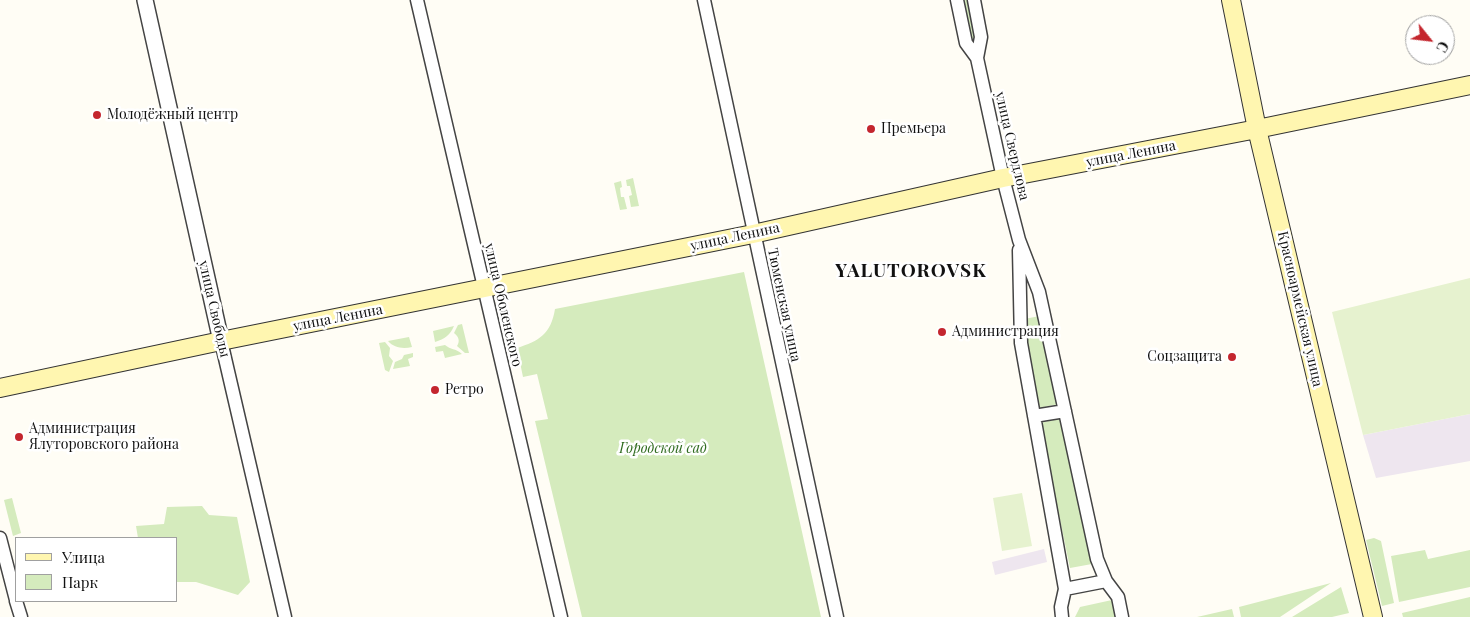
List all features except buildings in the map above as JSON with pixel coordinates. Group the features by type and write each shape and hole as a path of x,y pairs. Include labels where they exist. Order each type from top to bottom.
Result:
{"main road":[{"name":"Красноармейская улица","path":"1230,0 1257,129 1373,617"},
{"name":"улица Ленина","path":"0,388 221,341 753,234 1003,178 1257,129 1470,85"}],"street":[{"name":"улица Свободы","path":"145,0 285,617"},
{"name":"улица Оболенского","path":"417,0 561,617"},
{"name":"Тюменская улица","path":"704,0 837,617"},
{"name":"улица Свердлова","path":"957,0 966,43 977,58"},
{"name":"улица Свердлова","path":"974,0 981,38 977,58 1003,178 1019,240 1039,292 1097,559 1106,580 1118,598 1122,617"},
{"name":"улица Свердлова","path":"1019,240 1021,343 1065,589 1061,607 1062,617"},
{"path":"1034,416 1065,411"},
{"path":"0,538 15,597"},
{"path":"1065,589 1106,580"},
{"path":"16,602 21,617"}],"shaded area":[{"path":"1470,414 1470,461 1376,478 1363,435"},
{"path":"1044,549 1047,562 995,575 992,562"}],"green space":[{"path":"959,0 972,0 980,37 967,40"},
{"path":"633,178 639,206 631,207 629,196 632,195 626,180"},
{"path":"621,181 621,197 624,197 627,209 620,210 614,183"},
{"name":"Городской сад","path":"744,272 821,617 582,617 535,421 548,419 537,374 523,377 517,348 543,335 550,325 555,309"},
{"path":"1470,278 1470,414 1363,435 1332,312"},
{"path":"1040,316 1059,404 1039,408 1024,319"},
{"path":"462,324 469,353 465,353 457,346 458,339 454,333 458,325"},
{"path":"454,326 447,336 435,342 433,331"},
{"path":"409,337 412,347 399,347 388,341"},
{"path":"385,342 390,348 389,356 393,361 389,372 385,370 379,343"},
{"path":"445,345 462,354 445,358 443,351 436,352 435,347"},
{"path":"413,353 413,357 408,359 410,366 393,369 395,362 402,359 404,355"},
{"path":"1062,418 1092,564 1070,568 1040,423"},
{"path":"1022,493 1032,546 1002,551 993,498"},
{"path":"12,498 21,533 13,536 4,500"},
{"path":"202,506 209,515 237,517 250,582 238,595 196,582 178,582 178,537 138,537 136,526 164,524 167,507"},
{"path":"1374,538 1381,541 1394,603 1382,606 1366,540"},
{"path":"1425,550 1428,559 1470,550 1470,587 1399,602 1391,556"},
{"path":"1331,583 1280,617 1241,617 1239,607"},
{"path":"1341,587 1349,613 1332,617 1292,617"},
{"path":"1470,597 1470,617 1403,617 1402,613"},
{"path":"1112,600 1117,617 1075,617 1080,607"},
{"path":"1232,609 1234,617 1197,617"}],"place":[{"name":"Молодёжный центр","path":"97,115"},
{"name":"Премьера","path":"871,129"},
{"name":"Администрация","path":"942,332"},
{"name":"Соцзащита","path":"1232,357"},
{"name":"Ретро","path":"435,390"},
{"name":"Администрация Ялуторовского района","path":"19,437"}],"district":[{"name":"YALUTOROVSK","path":"911,271"}]}
